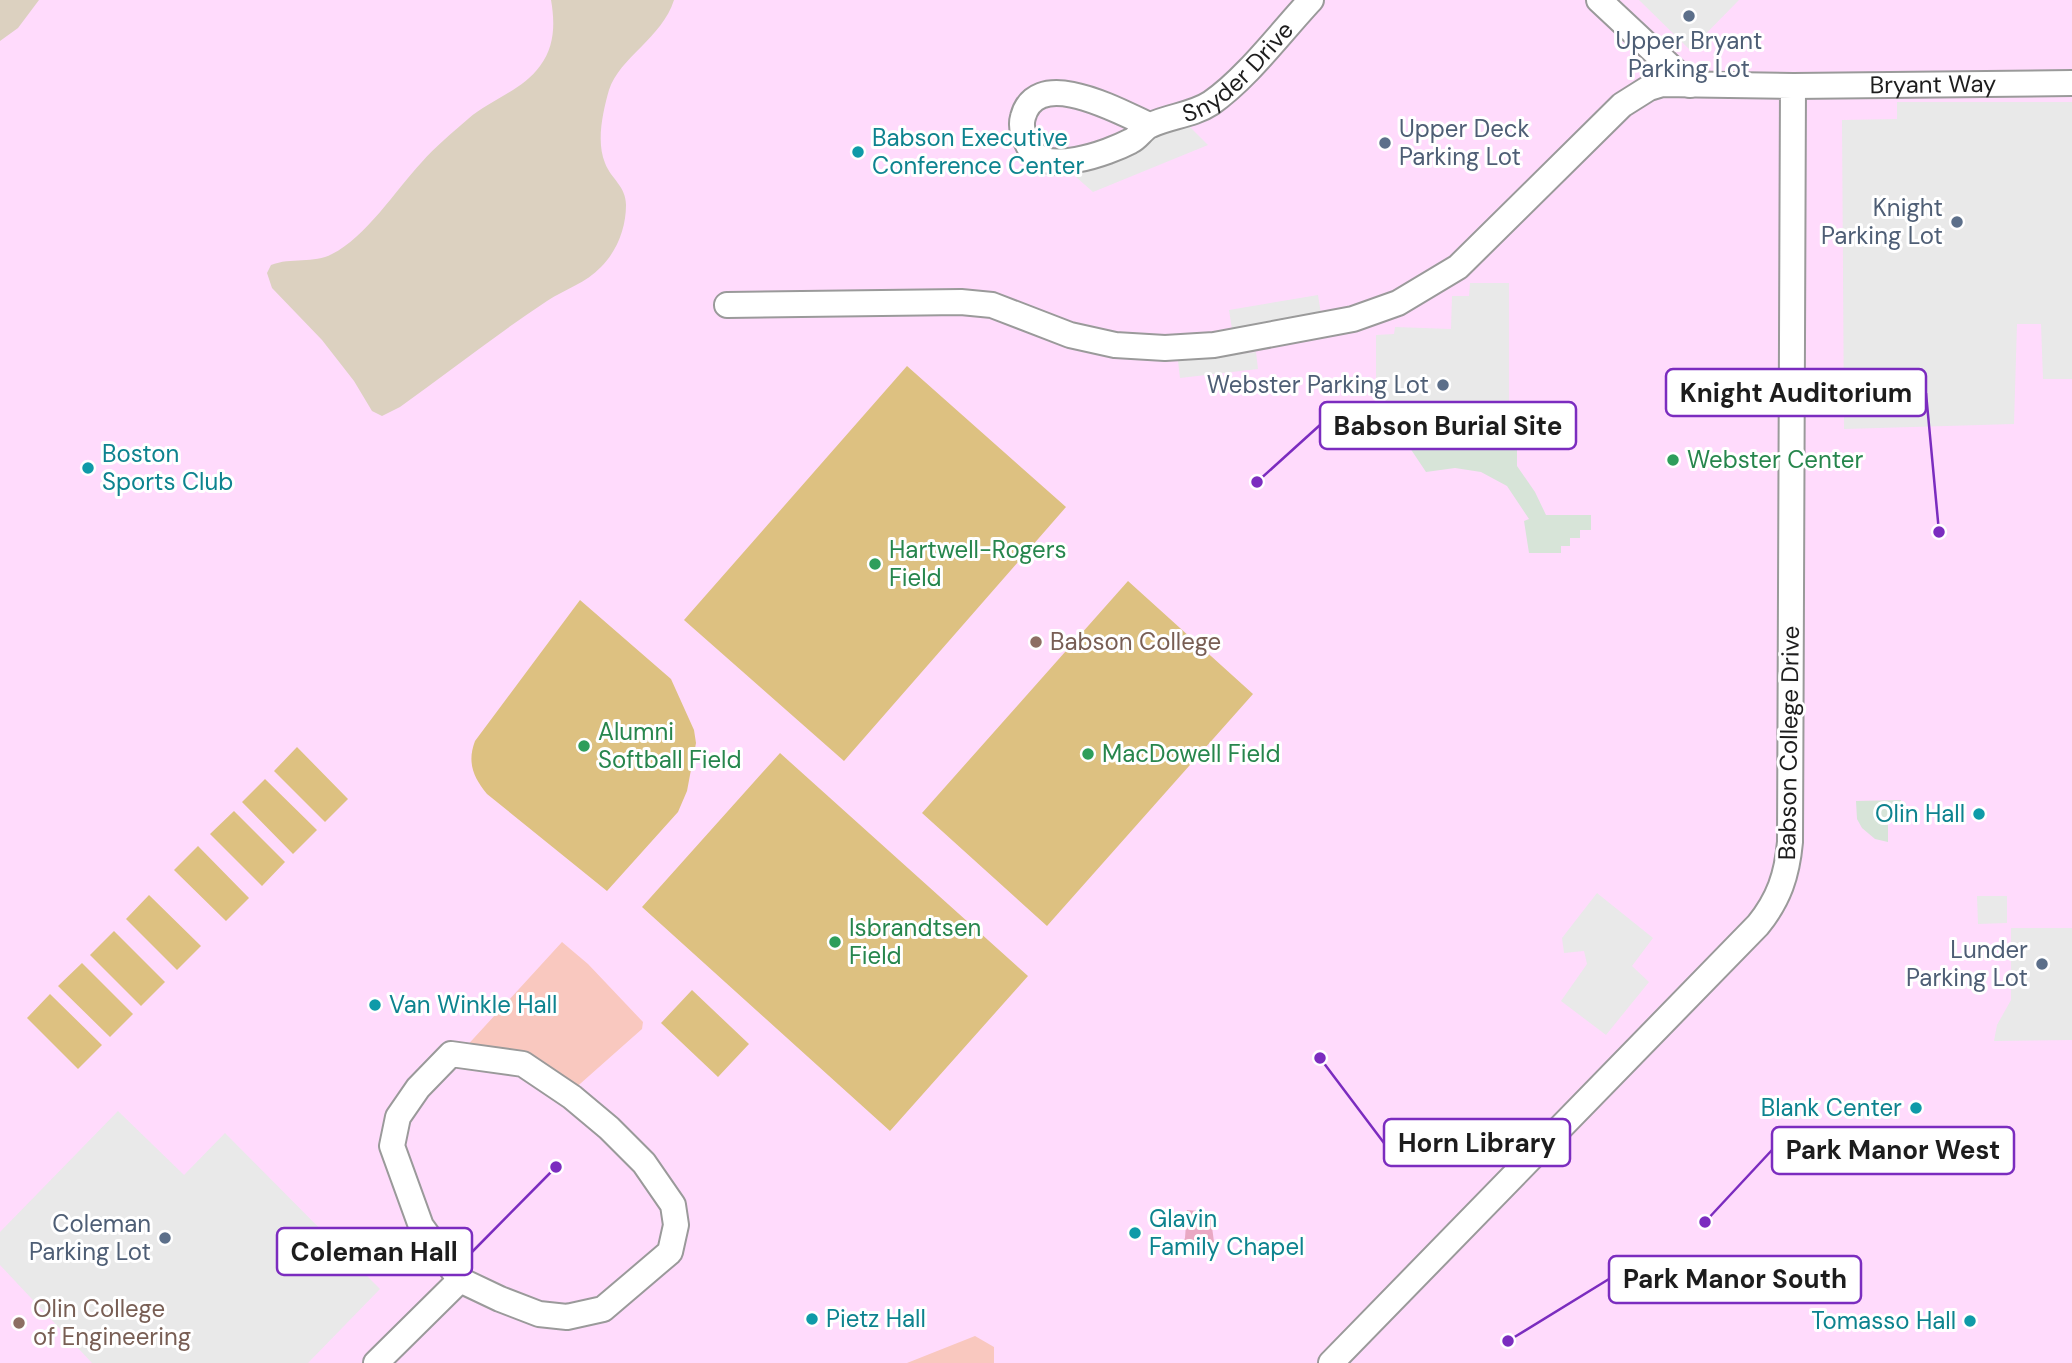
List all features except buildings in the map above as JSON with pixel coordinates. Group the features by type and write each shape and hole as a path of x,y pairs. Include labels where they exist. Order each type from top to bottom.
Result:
{"street":[{"name":"Snyder Drive","path":"1149,125 1109,106 1060,91 1040,96 1030,104 1023,117 1023,134 1030,152 1044,162 1060,163 1133,141 1149,125 1210,104 1311,0"},
{"path":"1599,0 1690,85"},
{"name":"Bryant Way","path":"1793,86 2072,83"},
{"path":"727,305 961,302 992,305 1070,335 1115,345 1165,348 1214,345 1353,319 1398,303 1458,267 1622,105 1649,88 1661,84 1793,86"},
{"name":"Babson College Drive","path":"1331,1363 1758,925 1779,894 1787,871 1790,842 1793,86"},
{"path":"451,1054 523,1064 572,1097 643,1163 673,1205 676,1226 670,1252 603,1309 567,1317 539,1314 460,1280 415,1214 392,1146 398,1117 418,1088 451,1054"},
{"path":"376,1363 460,1280"}],"shaded area":[{"name":"Babson College","path":"0,0 2072,0 2072,1363 0,1363"},
{"path":"0,0 39,0 18,28 0,41"},
{"path":"551,0 674,0 660,25 614,78 605,107 601,126 602,155 621,188 626,205 620,239 607,261 595,273 547,301 400,407 382,416 372,411 354,381 322,340 272,288 267,273 271,265 325,257 344,247 368,225 444,140 477,112 525,82 540,66 549,50 553,26"},
{"name":"Upper Bryant Parking Lot","path":"1639,0 1739,0 1690,50"},
{"name":"Knight Parking Lot","path":"1897,102 2072,102 2072,379 2043,379 2041,324 2017,324 2014,424 1844,429 1842,120 1897,119"},
{"path":"1180,117 1208,145 1093,192 1060,163"},
{"name":"Webster Parking Lot","path":"1470,283 1509,283 1509,435 1491,435 1458,446 1445,447 1397,435 1376,436 1376,335 1394,334 1395,327 1451,329 1452,296 1469,296"},
{"path":"1318,295 1321,314 1232,329 1229,310"},
{"path":"1256,352 1258,369 1180,378 1178,361"},
{"name":"Hartwell-Rogers Field","path":"907,366 1066,507 844,761 684,620"},
{"path":"1491,435 1517,435 1517,466 1535,492 1546,515 1591,515 1591,530 1580,530 1580,538 1570,538 1570,546 1561,546 1561,553 1529,553 1524,521 1529,519 1507,486 1481,472 1455,468 1426,472 1408,445 1416,440 1445,447 1458,446"},
{"name":"MacDowell Field","path":"1128,581 1253,694 1047,926 922,813"},
{"name":"Alumni Softball Field","path":"580,600 671,679 694,730 696,743 687,791 678,812 607,891 487,794 478,782 472,763 475,741"},
{"path":"297,747 348,799 325,822 274,771"},
{"name":"Isbrandtsen Field","path":"780,753 1028,976 890,1131 642,907"},
{"path":"265,779 317,830 293,854 242,802"},
{"path":"1901,800 1901,821 1888,821 1888,842 1875,839 1862,828 1857,819 1856,801"},
{"path":"234,811 285,862 262,886 210,834"},
{"path":"198,846 249,898 226,921 174,870"},
{"path":"1597,893 1653,938 1632,966 1649,982 1606,1035 1561,1001 1587,964 1584,951 1564,953 1562,938"},
{"path":"149,895 201,946 177,970 126,919"},
{"path":"1977,896 2007,896 2007,923 1978,924"},
{"name":"Lunder Parking Lot","path":"2011,928 2072,928 2072,1040 1994,1041 1997,1025 2011,1000"},
{"path":"114,931 165,982 141,1006 90,955"},
{"path":"562,942 588,964 643,1022 642,1029 572,1091 463,1050"},
{"path":"82,963 133,1014 110,1037 58,986"},
{"path":"692,990 749,1044 718,1077 661,1023"},
{"path":"50,994 102,1045 78,1069 27,1018"},
{"name":"Coleman Parking Lot","path":"118,1111 184,1175 225,1133 380,1289 308,1363 92,1363 0,1265 0,1232"},
{"path":"1187,1210 1210,1212 1214,1242 1177,1255 1185,1238"},
{"path":"975,1336 994,1347 994,1363 907,1363"}],"place":[{"name":"Upper Bryant Parking Lot","path":"1689,16"},
{"name":"Upper Deck Parking Lot","path":"1385,143"},
{"name":"Babson Executive Conference Center","path":"858,152"},
{"name":"Knight Parking Lot","path":"1957,222"},
{"name":"Webster Parking Lot","path":"1443,385"},
{"name":"Webster Center","path":"1673,460"},
{"name":"Boston Sports Club","path":"88,468"},
{"name":"Babson Burial Site","path":"1257,482"},
{"name":"Knight Auditorium","path":"1939,532"},
{"name":"Hartwell-Rogers Field","path":"875,564"},
{"name":"Babson College","path":"1036,642"},
{"name":"Alumni Softball Field","path":"584,746"},
{"name":"MacDowell Field","path":"1088,754"},
{"name":"Olin Hall","path":"1979,814"},
{"name":"Isbrandtsen Field","path":"835,942"},
{"name":"Lunder Parking Lot","path":"2042,964"},
{"name":"Van Winkle Hall","path":"375,1005"},
{"name":"Horn Library","path":"1320,1058"},
{"name":"Blank Center","path":"1916,1108"},
{"name":"Coleman Hall","path":"556,1167"},
{"name":"Park Manor West","path":"1705,1222"},
{"name":"Glavin Family Chapel","path":"1135,1233"},
{"name":"Coleman Parking Lot","path":"165,1238"},
{"name":"Pietz Hall","path":"812,1319"},
{"name":"Tomasso Hall","path":"1970,1321"},
{"name":"Olin College of Engineering","path":"19,1323"},
{"name":"Park Manor South","path":"1508,1341"}]}
